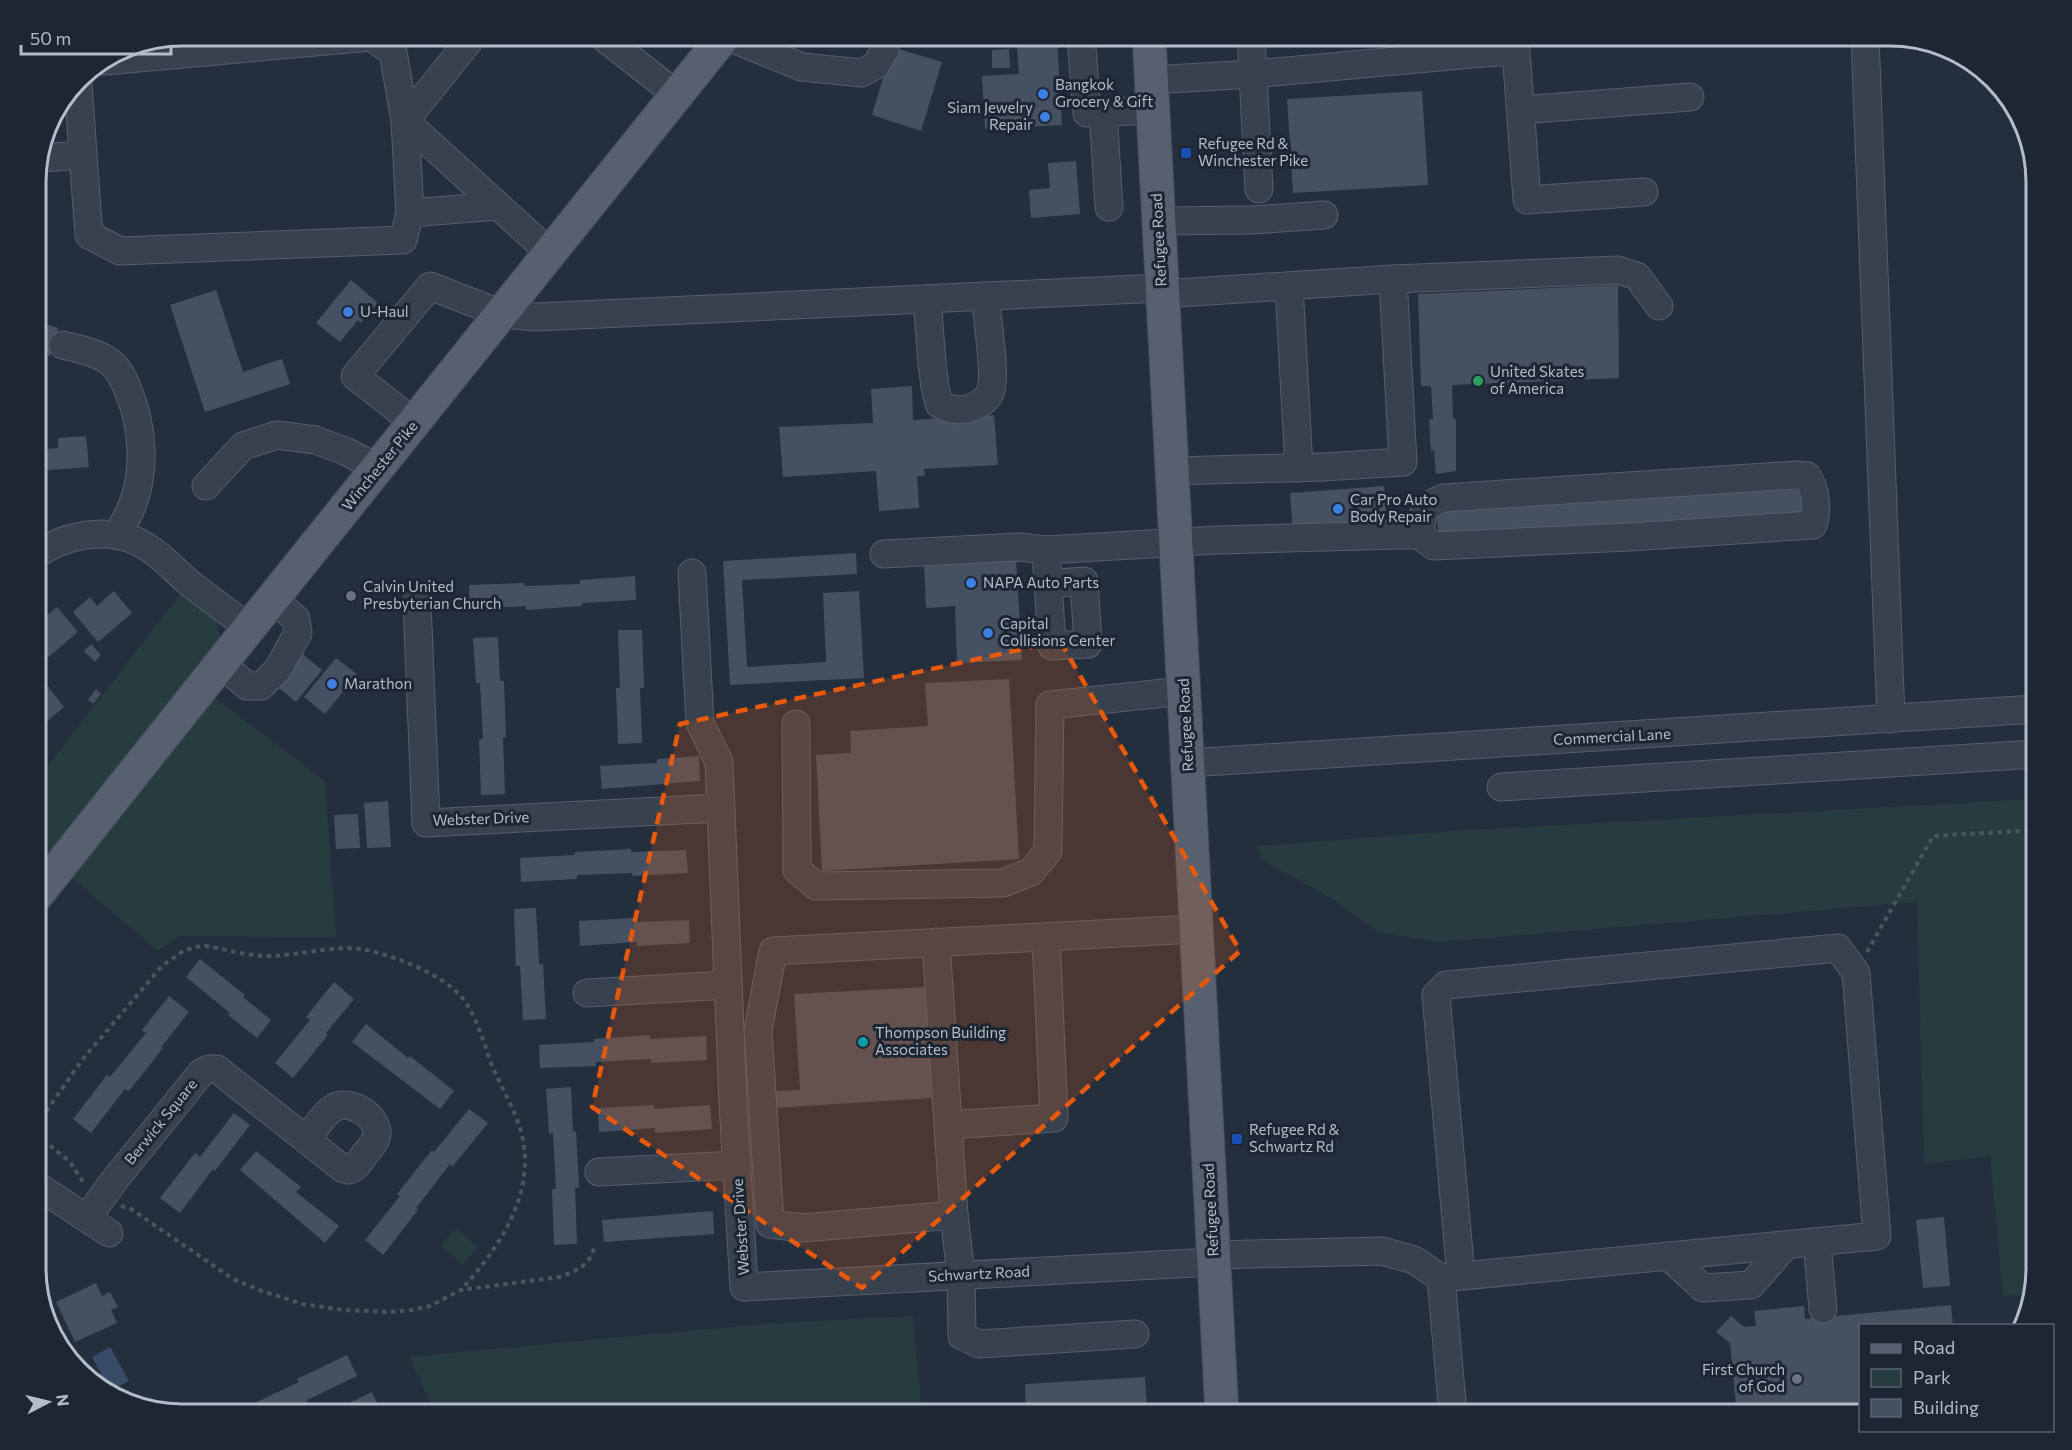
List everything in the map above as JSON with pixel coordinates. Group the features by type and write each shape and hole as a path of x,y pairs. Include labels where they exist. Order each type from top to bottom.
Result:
{"main road":[{"name":"Refugee Road","path":"1149,46 1220,1404"},
{"name":"Winchester Pike","path":"47,882 716,47"}],"street":[{"path":"1082,46 1087,113 1103,112 1151,95 1253,74 1477,46"},
{"path":"1252,46 1259,189"},
{"path":"1493,46 1516,51 1527,200 1644,192"},
{"path":"1865,46 1891,719"},
{"path":"129,57 260,47"},
{"path":"79,94 89,235 120,251 403,240 410,213 405,121 393,52 385,47"},
{"path":"405,121 464,47"},
{"path":"616,47 677,95"},
{"path":"752,47 802,66 862,73 876,65 885,47"},
{"path":"1521,110 1690,97"},
{"path":"1103,112 1109,207"},
{"path":"405,121 550,253"},
{"path":"49,157 83,155"},
{"path":"410,213 498,206"},
{"path":"1158,221 1252,220 1324,215"},
{"path":"415,423 355,376 430,286 502,314 542,316 985,296 1289,286 1392,279 1618,270 1637,276 1659,306"},
{"path":"1172,471 1299,468 1403,462 1392,279"},
{"path":"1289,286 1299,468"},
{"path":"927,299 934,387 939,404 953,410 977,405 984,401 991,392 993,376 985,296"},
{"path":"63,345 92,352 110,362 126,385 137,417 140,438 137,486 132,506 117,535"},
{"path":"206,486 243,446 277,435 315,440 345,451 378,468"},
{"path":"884,554 1020,547 1047,550 1218,540 1419,536 1434,546 1629,537 1813,525 1816,507 1813,483 1808,476 1796,475 1444,498 1430,503 1424,512 1419,536"},
{"path":"47,549 62,541 100,533 136,541 155,552 188,581 249,628"},
{"path":"1047,550 1048,584"},
{"name":"Webster Drive","path":"692,573 700,723 718,762 736,1165 744,1287"},
{"path":"222,664 247,686 261,686 278,669 298,633 296,619 273,599"},
{"name":"Webster Drive","path":"417,602 426,823 720,808"},
{"path":"796,724 797,870 816,886 1003,883 1031,872 1047,851 1050,705 1184,691"},
{"name":"Commercial Lane","path":"1188,763 2026,710"},
{"path":"1728,730 1731,773"},
{"path":"1501,787 2026,755"},
{"path":"954,1215 803,1228 770,1224 758,1030 773,951 1196,929"},
{"path":"948,1125 1054,1118 1046,937"},
{"path":"936,942 954,1215 961,1275 962,1336 979,1344 1135,1334"},
{"path":"1451,1277 1877,1236 1856,973 1838,948 1446,985 1436,995 1451,1277 1454,1404"},
{"path":"587,993 728,984"},
{"name":"Berwick Square","path":"94,1209 201,1073 209,1069 217,1069 306,1139"},
{"path":"600,1172 736,1165"},
{"path":"47,1190 94,1209 109,1233"},
{"path":"1817,1242 1823,1309"},
{"path":"1668,1256 1703,1288 1751,1285 1786,1245"},
{"name":"Schwartz Road","path":"744,1287 1213,1258 1382,1251 1414,1260 1451,1277"}],"path":[{"path":"1856,973 1933,836 2026,831"},
{"path":"47,1110 82,1060 128,1004 162,966 183,951 204,946 270,956 351,948 369,950 426,971 451,987 467,1004 516,1117 523,1140 525,1162 516,1208 489,1258 461,1290"},
{"path":"47,1143 70,1162 89,1192 94,1209 131,1209 233,1279 262,1292 303,1304 343,1310 389,1312 430,1306 461,1290 518,1284 567,1274 585,1264 593,1254 594,1247"}],"highlighted area":[{"path":"1060,641 1240,951 862,1288 592,1107 680,724"}],"green space":[{"path":"185,588 214,617 221,639 47,859 47,767"},
{"path":"212,696 325,781 336,937 179,936 158,951 70,876"},
{"path":"2026,800 2026,1268 2022,1295 2003,1296 1990,1156 1924,1164 1917,902 1439,942 1378,932 1328,896 1262,860 1257,846 1454,831"},
{"path":"456,1228 478,1247 463,1265 441,1246"},
{"path":"913,1316 921,1404 432,1404 409,1357 763,1324"}],"water":[{"path":"110,1347 129,1381 117,1387 107,1381 92,1357"}],"building":[{"path":"1058,46 1062,125 985,129 982,76 1019,74 1017,47"},
{"path":"892,47 942,62 921,131 872,115"},
{"path":"1009,49 1010,68 992,68 992,50"},
{"path":"1422,91 1428,185 1293,193 1287,99"},
{"path":"1076,161 1080,214 1031,218 1029,190 1050,188 1048,163"},
{"name":"U-Haul","path":"351,280 378,303 361,323 358,320 340,342 316,323"},
{"name":"United Skates of America","path":"1618,285 1619,378 1452,385 1453,419 1456,419 1456,471 1436,474 1434,450 1431,451 1429,419 1433,419 1431,386 1421,386 1418,294"},
{"path":"216,290 243,372 282,359 290,384 205,412 170,305"},
{"path":"47,324 58,328 50,356 47,355"},
{"path":"912,386 913,420 994,415 998,465 924,469 925,476 917,476 919,508 879,511 876,471 783,477 779,427 873,423 871,389"},
{"path":"86,436 89,467 47,470 47,449 58,448 58,438"},
{"name":"Car Pro Auto Body Repair","path":"1384,486 1387,524 1293,532 1290,493"},
{"path":"1804,489 1806,517 1438,537 1437,509"},
{"path":"856,553 857,574 742,580 747,667 826,662 823,593 859,591 864,678 730,685 723,561"},
{"path":"1016,558 1022,660 957,663 955,606 926,608 924,563"},
{"path":"635,576 636,600 582,603 582,606 526,610 526,606 470,609 469,585 580,584 580,580"},
{"path":"114,591 132,613 98,642 73,612 90,597 97,606"},
{"path":"57,607 78,632 47,658 47,616"},
{"path":"618,630 642,630 644,688 640,688 642,743 618,744 616,688 620,688"},
{"path":"498,637 500,681 504,681 505,794 481,795 479,739 483,739 480,683 476,683 473,638"},
{"path":"91,644 101,655 95,662 84,651"},
{"name":"Marathon","path":"301,653 322,670 296,702 275,685"},
{"name":"Marathon","path":"336,658 357,674 325,714 304,697"},
{"path":"1009,679 1019,859 822,871 816,755 851,753 850,731 928,726 925,683"},
{"path":"47,685 64,707 47,721"},
{"path":"96,689 101,694 93,704 88,700"},
{"path":"699,756 700,781 602,789 600,766 657,763 657,759"},
{"path":"388,801 391,847 367,848 364,803"},
{"path":"358,814 360,848 336,849 334,815"},
{"path":"631,849 631,852 686,850 688,873 633,876 632,873 577,875 577,879 521,882 520,858"},
{"path":"536,908 539,964 543,964 546,1019 523,1020 520,966 516,966 514,909"},
{"path":"634,918 634,922 689,920 690,943 637,946 637,942 580,946 579,921"},
{"path":"200,959 245,995 243,997 271,1020 257,1038 186,977"},
{"path":"334,982 354,999 293,1078 275,1063 310,1020 306,1017"},
{"name":"Thompson Building Associates","path":"926,987 932,1098 773,1108 772,1091 800,1090 794,994"},
{"path":"169,996 189,1012 129,1091 125,1089 91,1133 73,1119 107,1075 110,1077 146,1033 142,1030"},
{"path":"366,1024 454,1091 440,1109 352,1042"},
{"path":"650,1035 650,1039 706,1036 707,1060 651,1063 651,1059 596,1062 596,1066 540,1068 539,1045 594,1042 594,1039"},
{"path":"571,1087 579,1188 575,1187 577,1244 554,1245 552,1189 556,1189 553,1133 549,1134 546,1089"},
{"path":"654,1105 654,1109 710,1105 712,1129 655,1133 655,1128 599,1132 598,1108"},
{"path":"469,1109 488,1123 452,1167 450,1164 383,1255 365,1240 400,1196 397,1194"},
{"path":"234,1113 250,1125 180,1213 160,1198 195,1153 200,1157"},
{"path":"256,1151 301,1187 296,1192 339,1226 325,1243 240,1170"},
{"path":"713,1211 714,1234 604,1242 602,1220"},
{"path":"1944,1217 1950,1286 1923,1288 1916,1220"},
{"path":"96,1283 102,1296 110,1292 118,1307 111,1310 117,1323 75,1342 56,1302"},
{"name":"First Church of God","path":"1951,1305 1953,1324 1859,1324 1859,1404 1736,1404 1730,1343 1716,1332 1731,1316 1744,1327 1756,1326 1754,1311 1804,1306 1805,1319"},
{"path":"347,1355 357,1376 307,1400 306,1404 252,1404 299,1382 297,1379"},
{"path":"1145,1377 1146,1404 1026,1404 1025,1384"},
{"path":"372,1392 377,1404 352,1404 351,1402"}],"place":[{"name":"Bangkok Grocery & Gift","path":"1043,94"},
{"name":"Siam Jewelry Repair","path":"1045,117"},
{"name":"Refugee Rd & Winchester Pike","path":"1186,153"},
{"name":"U-Haul","path":"348,312"},
{"name":"United Skates of America","path":"1478,381"},
{"name":"Car Pro Auto Body Repair","path":"1338,509"},
{"name":"NAPA Auto Parts","path":"971,583"},
{"name":"Calvin United Presbyterian Church","path":"351,596"},
{"name":"Capital Collisions Center","path":"988,633"},
{"name":"Marathon","path":"332,684"},
{"name":"Thompson Building Associates","path":"863,1042"},
{"name":"Refugee Rd & Schwartz Rd","path":"1237,1139"},
{"name":"First Church of God","path":"1797,1379"}]}
